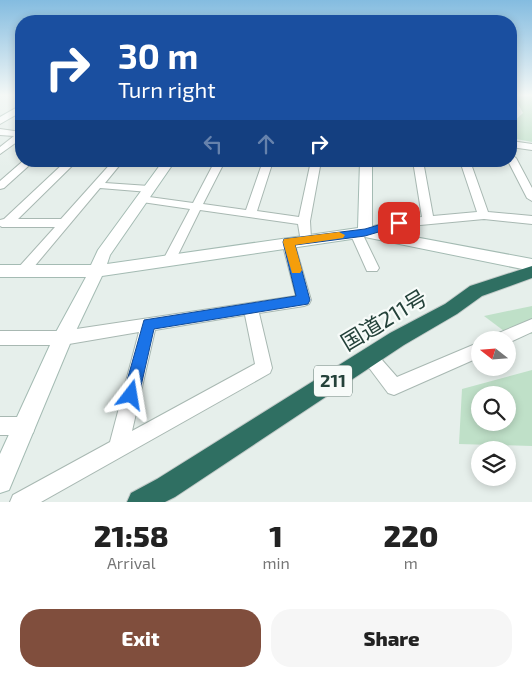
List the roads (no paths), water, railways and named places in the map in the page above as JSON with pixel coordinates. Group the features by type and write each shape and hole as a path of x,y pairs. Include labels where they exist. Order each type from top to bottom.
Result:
{"highway":[{"name":"国道211号","path":"140,502 166,488 397,339 452,309 476,291 532,272"}],"street":[{"path":"0,132 15,134"},
{"path":"0,151 15,140"},
{"path":"517,145 532,147"},
{"path":"0,186 22,167"},
{"path":"3,223 65,167"},
{"path":"23,271 113,167"},
{"path":"0,481 64,338 97,271 103,254 165,167"},
{"path":"169,260 217,167"},
{"path":"250,214 266,167"},
{"path":"305,239 304,221 315,167"},
{"path":"366,167 361,233 372,268"},
{"path":"419,167 428,221"},
{"path":"467,167 484,215"},
{"path":"516,167 532,198"},
{"path":"97,185 195,206 304,221"},
{"path":"0,271 97,271 305,239 361,233 399,223 484,215 532,220"},
{"path":"3,223 65,223"},
{"path":"361,233 532,264"},
{"path":"0,338 64,338 304,300 288,242"},
{"path":"20,502 264,368 251,309"},
{"path":"118,448 149,324"},
{"path":"516,332 532,325"},
{"path":"369,358 394,387 471,353"},
{"path":"0,426 26,426"}]}
